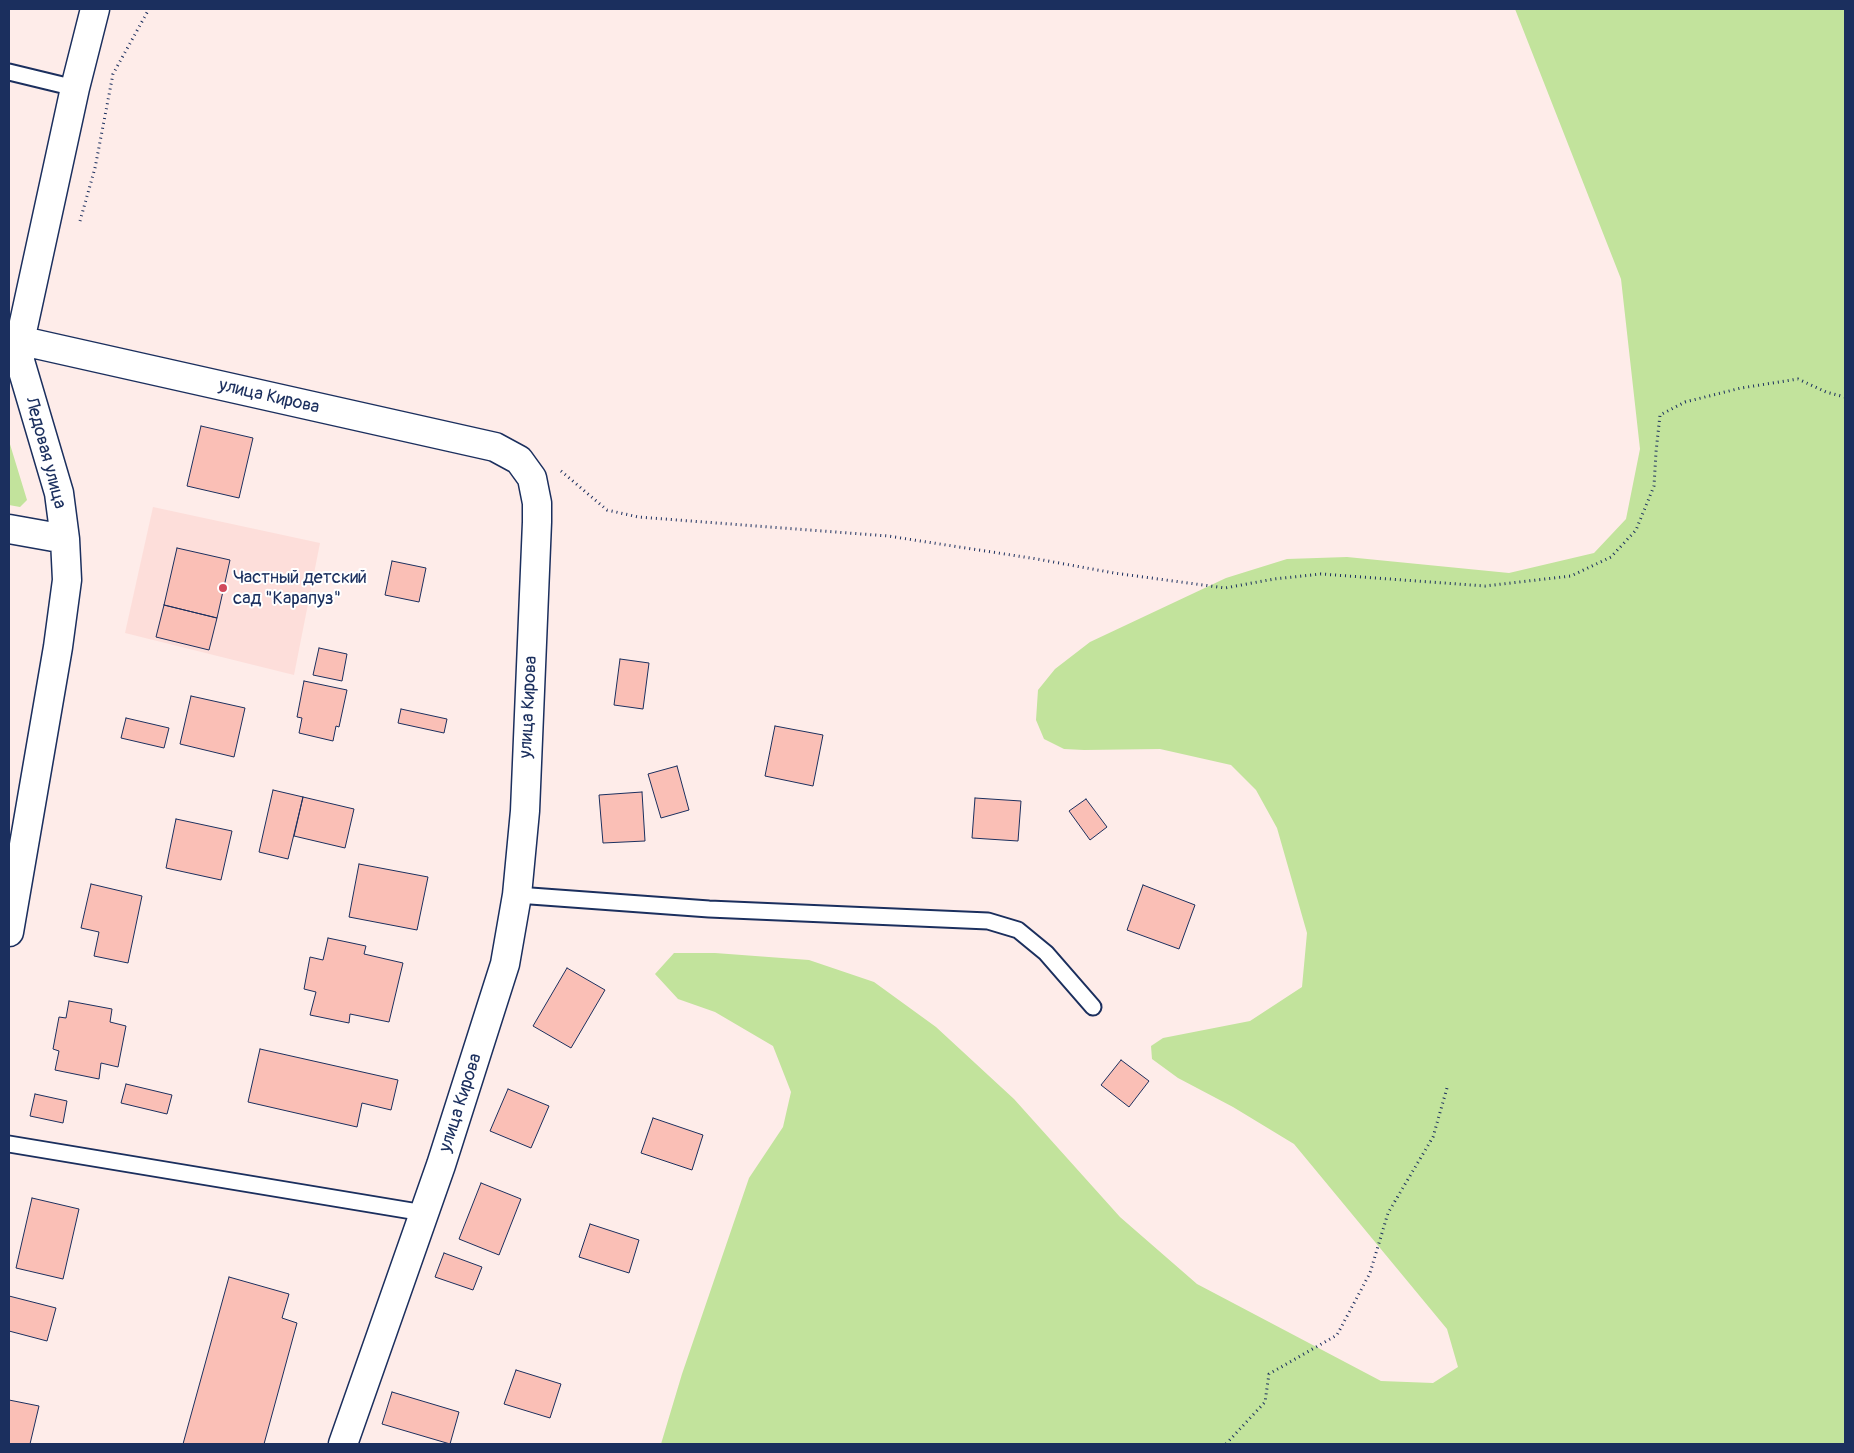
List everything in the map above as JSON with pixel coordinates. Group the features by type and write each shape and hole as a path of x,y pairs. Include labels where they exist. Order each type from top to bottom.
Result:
{"street":[{"name":"Ледовая улица","path":"9,932 17,829 58,647 67,580 65,539 59,494 14,339 95,9"},
{"name":"улица Кирова","path":"14,339 495,448 519,460 532,478 537,503 537,522 525,811 517,895 505,964 441,1165 343,1444"},
{"path":"9,529 65,539"}],"lane":[{"path":"9,72 75,88"},
{"path":"517,895 708,909 988,921 1018,930 1046,953 1093,1007"},
{"path":"9,1144 424,1213"}],"path":[{"path":"77,230 95,168 113,74 150,9"},
{"path":"555,469 564,472 607,510 638,517 888,536 1114,573 1225,588 1274,579 1321,574 1485,586 1571,576 1611,557 1636,530 1654,486 1660,415 1685,402 1741,388 1798,379 1826,392 1845,398"},
{"path":"1226,1444 1266,1402 1269,1374 1337,1335 1370,1273 1388,1213 1433,1137 1447,1088"}],"shaded area":[{"name":"Частный детский сад \"Карапуз\"","path":"153,507 320,543 294,675 125,633"}],"green space":[{"path":"1515,9 1845,9 1845,1444 661,1444 682,1374 749,1178 783,1127 791,1092 773,1046 715,1012 678,999 655,974 674,953 715,953 809,960 874,982 936,1027 1014,1099 1120,1217 1197,1284 1381,1381 1433,1383 1458,1367 1447,1329 1294,1144 1233,1107 1178,1078 1152,1059 1151,1046 1163,1038 1250,1021 1302,987 1307,933 1277,828 1256,790 1231,765 1160,749 1064,749 1044,739 1036,720 1038,690 1055,669 1090,642 1226,578 1287,559 1347,557 1509,573 1594,553 1626,519 1640,449 1621,279"},
{"path":"9,441 27,500 20,507 9,505"}],"building":[{"path":"201,426 253,438 239,498 187,486"},
{"path":"177,548 230,560 217,618 164,605"},
{"path":"392,561 426,568 419,602 385,595"},
{"path":"164,605 217,618 209,650 156,637"},
{"path":"319,648 347,654 342,681 313,675"},
{"path":"620,659 649,663 643,709 614,705"},
{"path":"304,681 347,690 339,727 336,726 333,741 299,733 302,718 297,717"},
{"path":"191,696 245,708 234,757 180,744"},
{"path":"401,709 447,719 444,733 398,723"},
{"path":"126,718 169,728 164,748 121,738"},
{"path":"775,726 823,735 813,786 765,776"},
{"path":"677,766 689,810 661,818 648,774"},
{"path":"273,790 303,797 288,859 259,852"},
{"path":"642,792 645,841 603,843 599,795"},
{"path":"303,797 354,809 345,848 294,836"},
{"path":"975,798 1021,801 1018,841 972,838"},
{"path":"1086,799 1107,827 1090,840 1069,811"},
{"path":"176,819 232,831 221,880 166,868"},
{"path":"359,864 428,877 417,930 349,917"},
{"path":"91,884 142,896 128,963 94,956 99,932 81,928"},
{"path":"1143,885 1195,905 1179,949 1127,930"},
{"path":"328,938 366,946 364,954 403,963 389,1022 350,1014 349,1023 310,1015 316,992 304,989 310,957 323,960"},
{"path":"567,968 605,990 571,1048 533,1026"},
{"path":"69,1001 112,1009 110,1022 126,1026 118,1067 101,1063 99,1079 55,1070 59,1051 53,1049 59,1017 66,1018"},
{"path":"260,1049 398,1080 391,1110 362,1103 357,1127 248,1102"},
{"path":"1121,1060 1149,1081 1129,1107 1101,1085"},
{"path":"126,1084 172,1095 167,1114 121,1103"},
{"path":"508,1089 549,1106 531,1148 490,1131"},
{"path":"35,1094 67,1101 63,1123 30,1116"},
{"path":"653,1118 703,1135 692,1170 641,1153"},
{"path":"481,1183 521,1199 499,1255 459,1239"},
{"path":"32,1198 79,1209 63,1279 16,1268"},
{"path":"590,1224 639,1240 629,1273 579,1257"},
{"path":"444,1253 482,1267 473,1290 435,1277"},
{"path":"229,1277 289,1294 282,1318 297,1323 264,1444 183,1444"},
{"path":"9,1296 56,1308 47,1341 9,1331"},
{"path":"516,1370 561,1384 550,1418 504,1404"},
{"path":"392,1392 459,1412 450,1444 382,1424"},
{"path":"9,1400 39,1406 30,1444 9,1444"}],"place":[{"name":"Частный детский сад \"Карапуз\"","path":"223,588"}]}
